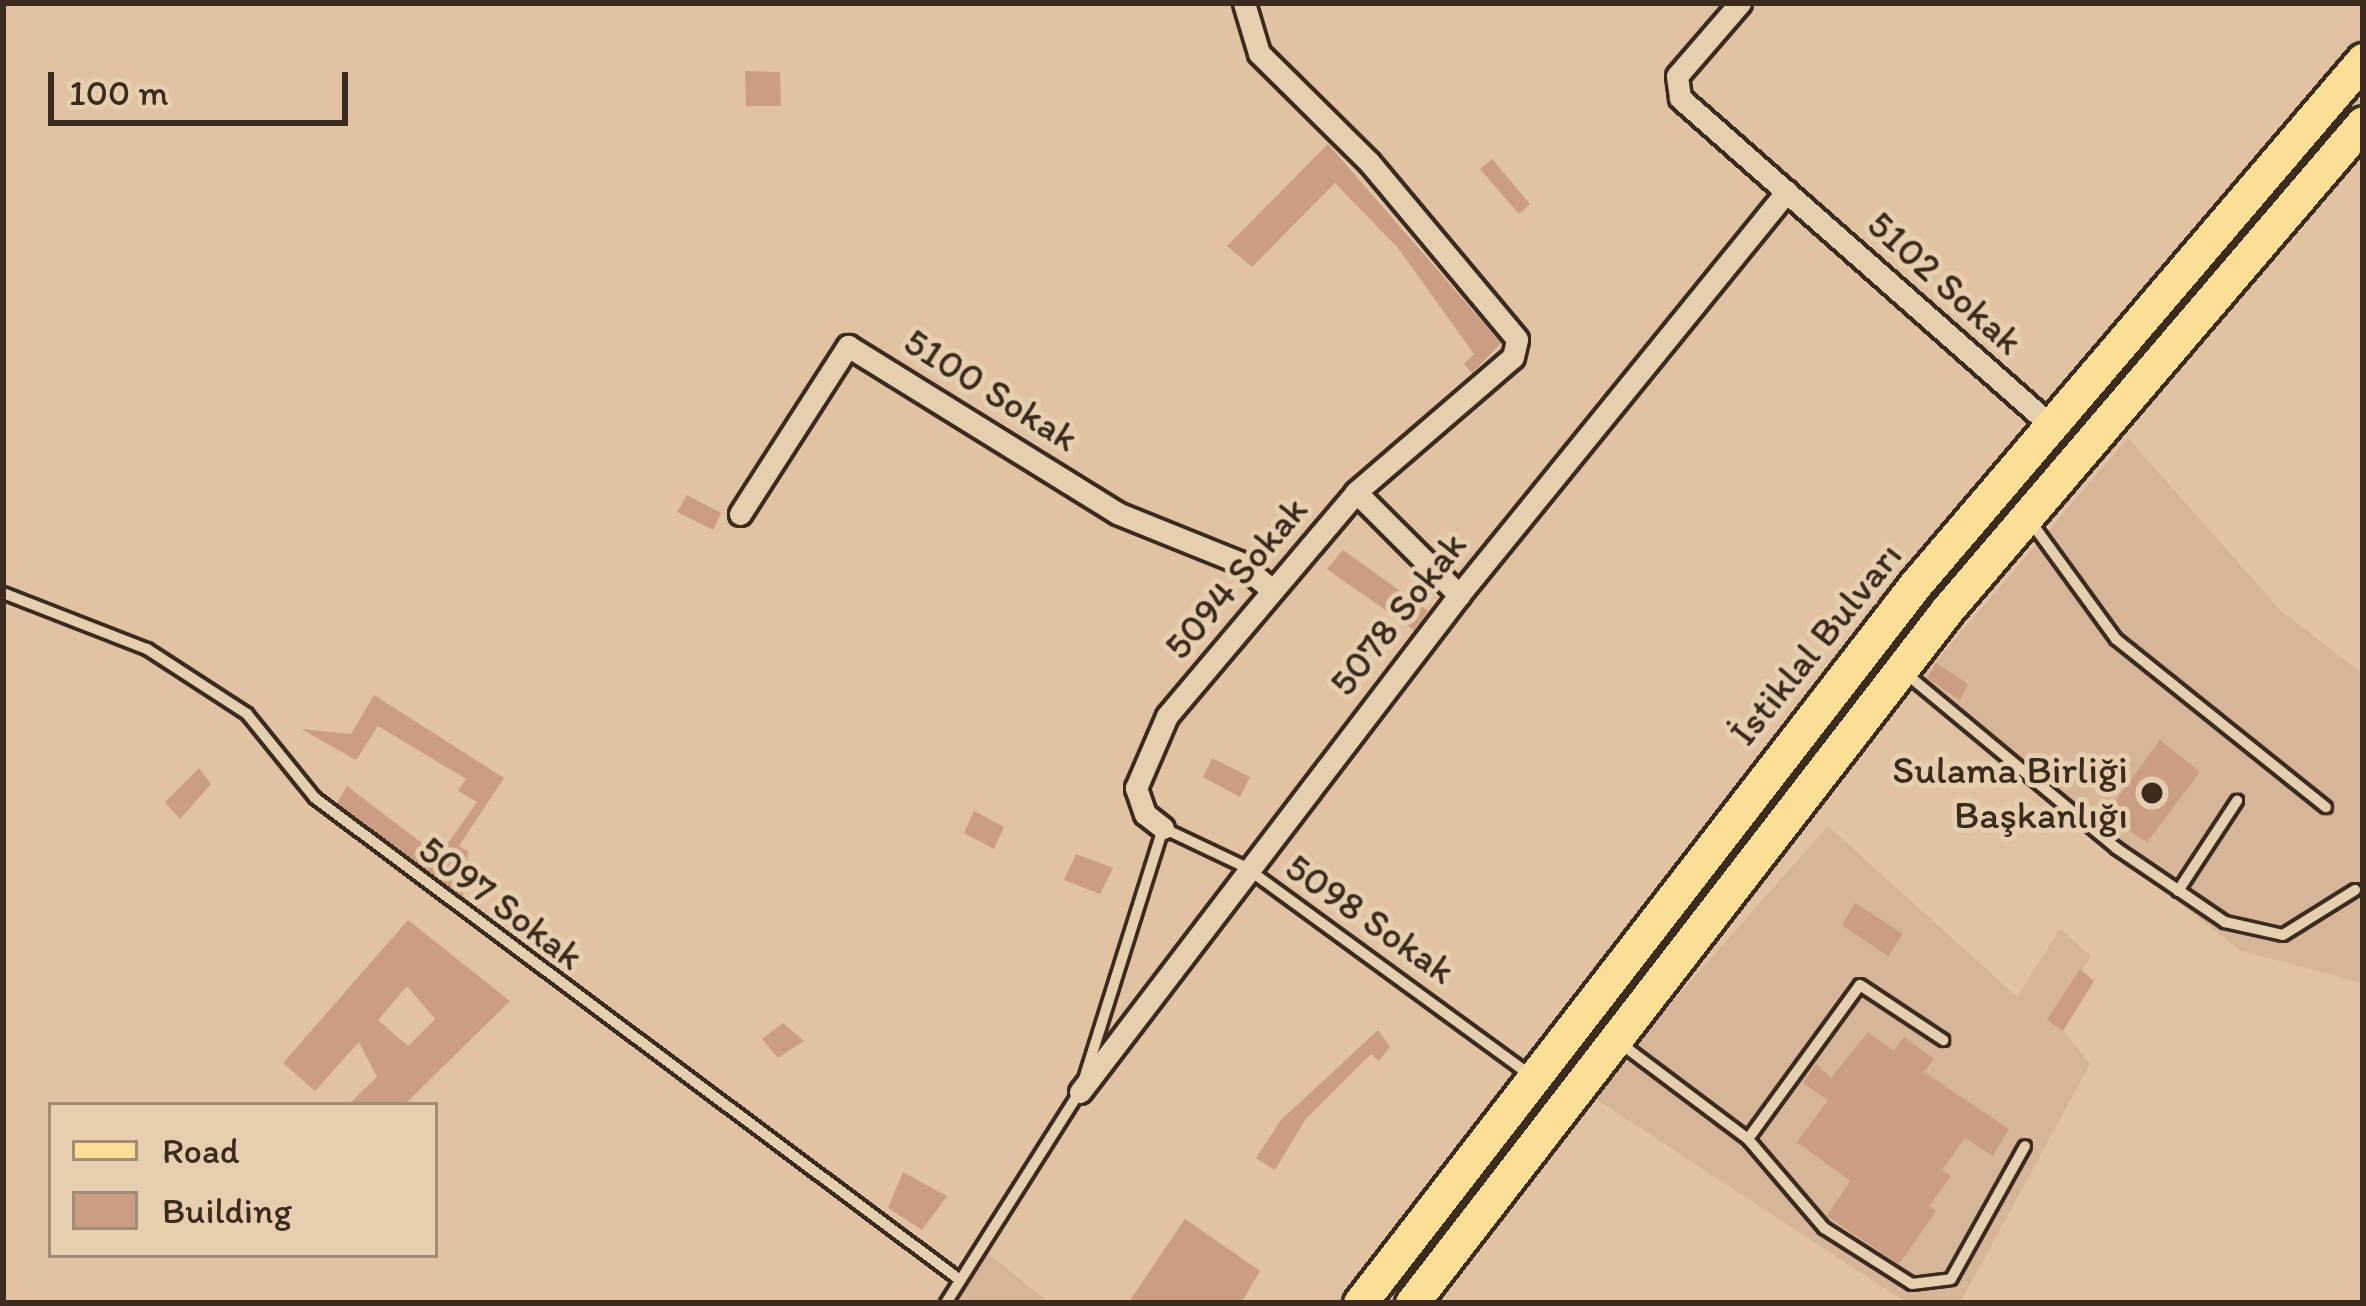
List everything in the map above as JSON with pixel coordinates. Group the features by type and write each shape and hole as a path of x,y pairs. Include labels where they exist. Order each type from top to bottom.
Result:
{"main road":[{"name":"İstiklal Bulvarı","path":"1360,1303 1916,584 2055,429 2363,60"},
{"name":"İstiklal Bulvarı","path":"1412,1303 1900,668 2363,123"}],"street":[{"name":"5094 Sokak","path":"1163,828 1138,803 1137,770 1167,716 1356,492 1513,357 1517,339 1370,162 1258,52 1244,3"},
{"name":"5102 Sokak","path":"1740,3 1675,89 2055,429"},
{"name":"5078 Sokak","path":"1080,1092 1245,868 1787,190"},
{"name":"5100 Sokak","path":"740,514 848,346 1117,513 1238,562 1271,590"},
{"path":"1356,492 1459,595"}],"lane":[{"path":"2029,519 2116,639 2326,807"},
{"name":"5097 Sokak","path":"3,593 147,650 247,714 315,798 960,1280"},
{"path":"1900,668 2178,891 2225,922 2282,934 2355,890"},
{"path":"2178,891 2237,802"},
{"path":"946,1303 1080,1092 1163,828"},
{"name":"5098 Sokak","path":"1163,828 1245,868 1532,1076"},
{"path":"1748,1139 1860,985 1943,1040"},
{"path":"1613,1038 1748,1139 1824,1228 1922,1286 1951,1279 2025,1146"}],"shaded area":[{"path":"2128,438 2281,611 2363,674 2363,983 2241,951 1911,691"},
{"path":"1828,826 2017,997 2060,929 2091,956 2053,1018 2090,1064 1960,1303 1907,1303 1590,1095"},
{"path":"986,1252 1050,1303 953,1303"}],"building":[{"path":"745,71 780,72 781,106 746,106"},
{"path":"1328,144 1501,343 1472,373 1464,364 1474,354 1398,248 1335,183 1252,267 1227,246"},
{"path":"1492,159 1530,204 1519,214 1480,169"},
{"path":"687,495 721,513 713,530 677,512"},
{"path":"1343,550 1428,611 1414,630 1327,569"},
{"path":"1936,663 1968,684 1960,700 1927,678"},
{"path":"374,695 504,778 459,846 468,851 463,897 337,803 347,786 439,856 477,802 458,791 466,779 378,726 356,760 301,729 351,734"},
{"name":"Sulama Birliği Başkanlığı","path":"2160,740 2200,772 2147,842 2105,815"},
{"path":"1212,758 1250,777 1240,797 1203,777"},
{"path":"199,768 211,784 180,819 165,802"},
{"path":"974,811 1004,827 994,849 964,833"},
{"path":"1076,854 1113,868 1100,894 1064,880"},
{"path":"1855,903 1903,934 1888,956 1842,925"},
{"path":"408,920 510,1001 407,1102 351,1102 377,1077 359,1042 315,1091 283,1063","holes":["407,986 435,1019 408,1046 378,1020"]},
{"path":"2080,969 2094,981 2063,1031 2047,1020"},
{"path":"783,1023 804,1041 778,1058 762,1039"},
{"path":"1378,1030 1390,1047 1379,1061 1371,1054 1305,1120 1275,1170 1256,1158 1281,1120"},
{"path":"1868,1032 1894,1051 1904,1037 1934,1059 1924,1072 2009,1129 1993,1156 1965,1138 1942,1170 1951,1176 1929,1206 1936,1211 1899,1264 1827,1216 1850,1181 1797,1142 1828,1100 1803,1083 1816,1064 1831,1078"},
{"path":"903,1172 947,1196 922,1230 888,1208"},
{"path":"1185,1219 1260,1271 1241,1303 1128,1303"}],"place":[{"name":"Sulama Birliği Başkanlığı","path":"2152,793"}]}
